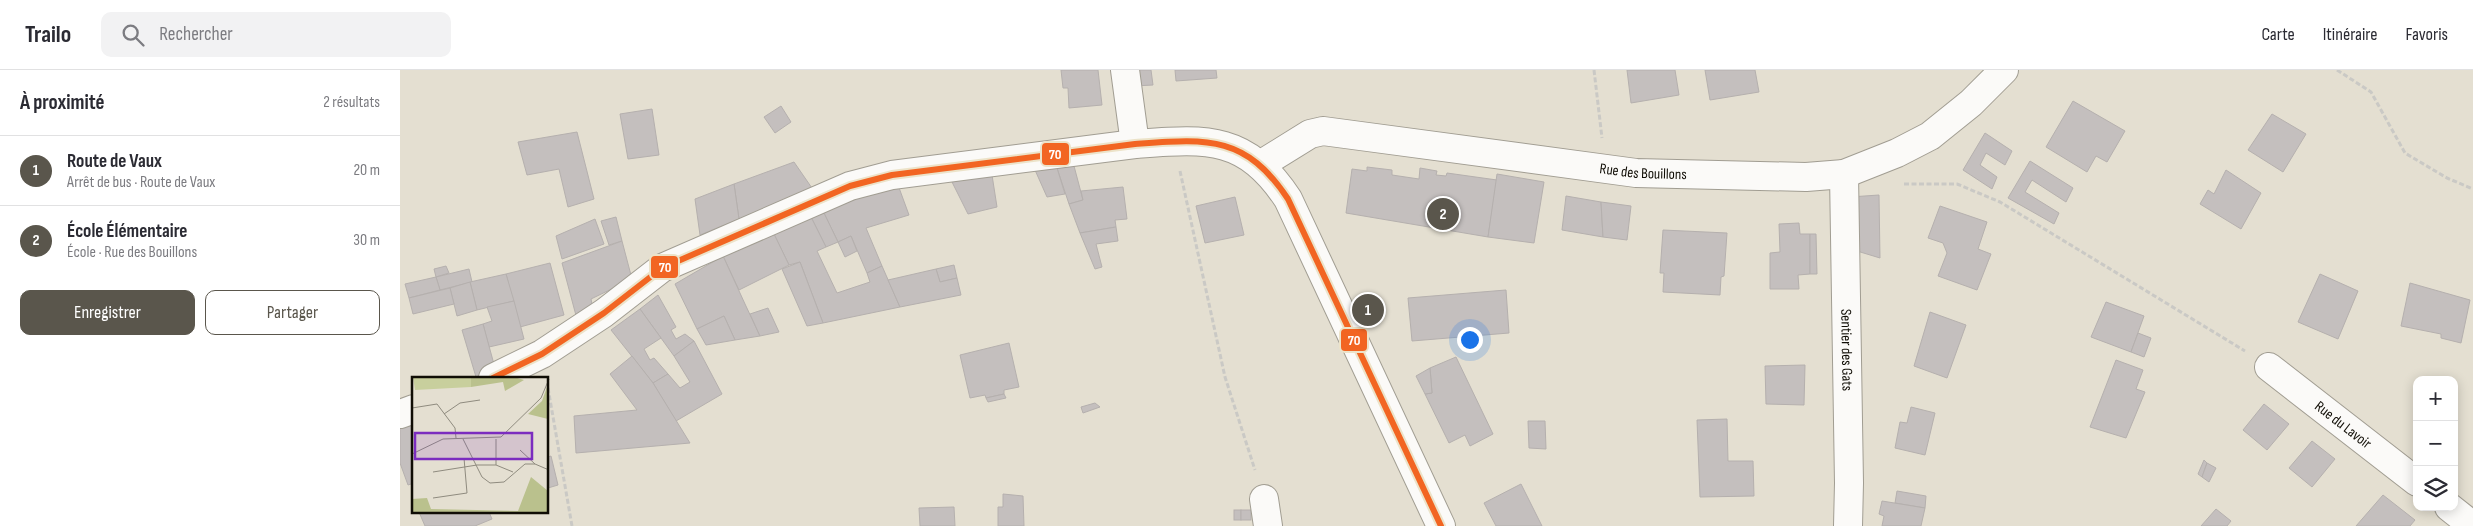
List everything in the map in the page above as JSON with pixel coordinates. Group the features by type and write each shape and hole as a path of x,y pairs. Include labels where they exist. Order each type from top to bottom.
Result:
{"street":[{"path":"1125,70 1135,144"},
{"name":"Rue des Bouillons","path":"1260,164 1310,134 1323,131 1636,173 1806,177 1844,174 1897,153 1930,136 1971,104 2004,70"},
{"path":"495,377 557,344 604,313 662,268 850,186 892,175 1135,144 1173,142 1228,146 1245,153 1260,164 1277,182 1288,199 1441,526"},
{"name":"Sentier des Gats","path":"1844,174 1848,526"},
{"name":"Rue du Lavoir","path":"2269,367 2413,479"},
{"path":"400,414 412,410"},
{"path":"1264,499 1268,526"},
{"path":"2454,511 2473,526"}],"path":[{"path":"1594,70 1607,168"},
{"path":"2337,70 2371,92 2405,153 2447,178 2473,189"},
{"path":"1173,142 1225,377 1264,499"},
{"path":"1894,184 1957,184 2000,202 2269,367"},
{"path":"549,394 572,526"}],"building":[{"path":"1061,70 1098,70 1102,105 1069,108 1068,88 1063,88"},
{"path":"1132,70 1151,70 1153,85 1134,86"},
{"path":"1175,70 1216,70 1217,78 1176,81"},
{"path":"1627,70 1675,70 1679,95 1631,103"},
{"path":"1705,70 1755,70 1759,92 1710,100"},
{"path":"2073,101 2125,131 2107,162 2096,156 2087,172 2046,147"},
{"path":"781,106 791,122 775,133 764,117"},
{"path":"652,109 659,155 628,159 620,114"},
{"path":"2272,114 2306,134 2283,172 2248,150"},
{"path":"577,132 594,199 568,207 559,169 527,175 518,142"},
{"path":"1985,133 2012,151 2005,165 1986,153 1980,165 1997,177 1992,189 1963,170"},
{"path":"2030,161 2073,188 2066,202 2032,180 2025,192 2059,213 2054,224 2008,198"},
{"path":"794,162 814,191 739,219 734,184"},
{"path":"1074,166 1083,200 1069,204 1057,168"},
{"path":"1367,167 1392,170 1392,175 1419,179 1420,168 1437,171 1436,175 1446,176 1447,173 1497,180 1488,237 1346,213 1352,169 1367,171"},
{"path":"1057,168 1065,194 1047,197 1035,170"},
{"path":"2226,170 2261,193 2241,229 2200,204 2208,190 2214,194"},
{"path":"1497,174 1544,182 1534,243 1488,237"},
{"path":"992,175 997,207 968,214 952,182"},
{"path":"734,184 739,219 700,235 695,199"},
{"path":"898,185 909,215 866,228 882,266 867,273 851,236 838,242 823,211 861,194"},
{"path":"1123,187 1127,219 1115,220 1116,227 1080,233 1069,204 1083,200 1081,191"},
{"path":"1879,195 1880,258 1857,251 1850,197"},
{"path":"1566,196 1601,202 1603,237 1562,230"},
{"path":"1235,197 1244,235 1205,243 1196,206"},
{"path":"1601,202 1631,206 1627,240 1603,237"},
{"path":"1940,206 1987,222 1978,249 1991,254 1977,290 1938,276 1947,253 1943,243 1928,238"},
{"path":"823,211 838,242 826,247 811,217"},
{"path":"616,217 622,241 609,245 601,221"},
{"path":"811,217 826,247 817,251 837,293 870,282 867,273 882,266 900,307 823,323 800,262 789,265 774,234"},
{"path":"595,219 604,244 562,259 556,236"},
{"path":"1799,223 1800,234 1810,234 1810,274 1798,275 1799,289 1770,289 1770,253 1780,252 1779,224"},
{"path":"1116,227 1118,241 1096,244 1102,267 1095,269 1080,233"},
{"path":"1663,230 1727,233 1724,276 1721,277 1720,295 1663,292 1664,273 1660,273"},
{"path":"774,234 789,265 739,290 723,256"},
{"path":"1810,234 1816,234 1817,274 1810,274"},
{"path":"851,236 857,251 845,257 838,242"},
{"path":"622,241 632,279 591,299 594,314 578,323 562,263"},
{"path":"723,256 760,336 735,340 724,316 697,329 675,284"},
{"path":"800,262 823,323 807,326 782,269"},
{"path":"550,263 564,315 520,327 506,274"},
{"path":"954,265 957,278 940,282 936,269"},
{"path":"446,266 449,273 436,277 434,269"},
{"path":"469,269 472,282 440,290 436,277"},
{"path":"936,269 940,282 957,278 961,295 900,307 888,280"},
{"path":"506,274 514,301 477,310 470,282"},
{"path":"2320,274 2358,291 2338,339 2298,322"},
{"path":"436,277 440,290 409,298 405,284"},
{"path":"470,282 477,310 457,316 450,288"},
{"path":"2410,283 2470,300 2461,343 2441,338 2441,334 2401,326"},
{"path":"450,288 454,304 413,314 409,298"},
{"path":"1506,290 1509,333 1412,341 1408,298"},
{"path":"658,295 676,327 671,330 676,339 685,334 694,341 674,356 640,309"},
{"path":"514,301 524,339 489,347 483,324 492,321 487,307"},
{"path":"2106,302 2144,316 2131,352 2091,337"},
{"path":"768,308 779,332 760,336 750,314"},
{"path":"640,309 661,338 644,349 650,360 654,358 668,374 653,383 611,330"},
{"path":"1930,312 1966,325 1947,378 1914,366"},
{"path":"724,316 735,340 706,345 697,329"},
{"path":"483,324 495,368 476,377 462,330"},
{"path":"2138,333 2151,338 2144,357 2131,352"},
{"path":"694,341 722,394 676,421 653,383 668,374 680,388 690,382 674,356"},
{"path":"1009,343 1019,387 1004,390 1004,394 986,398 985,395 970,398 960,355"},
{"path":"632,356 653,383 690,443 576,453 574,416 637,410 610,374"},
{"path":"1456,357 1493,434 1470,446 1465,435 1449,443 1425,394 1432,393 1430,368"},
{"path":"2116,360 2143,370 2136,389 2145,392 2126,438 2090,427"},
{"path":"1805,365 1804,405 1766,404 1765,366"},
{"path":"1430,368 1432,393 1425,394 1416,376"},
{"path":"1004,394 1006,398 988,402 986,398"},
{"path":"1095,403 1100,407 1083,413 1081,407"},
{"path":"2264,404 2289,424 2267,450 2243,430"},
{"path":"1911,407 1935,413 1925,455 1895,448 1900,422 1907,423"},
{"path":"1727,419 1728,461 1753,461 1754,496 1700,497 1697,420"},
{"path":"1528,421 1545,421 1546,449 1529,448"},
{"path":"412,425 412,484 408,485 400,463 400,428"},
{"path":"2312,441 2335,459 2312,487 2289,468"},
{"path":"551,456 558,485 549,488 549,457"},
{"path":"2204,460 2207,463 2202,477 2198,474"},
{"path":"2207,463 2216,468 2209,482 2202,477"},
{"path":"1521,484 1542,526 1496,526 1484,503"},
{"path":"1897,491 1926,496 1925,508 1895,503"},
{"path":"1003,494 1023,496 1024,526 998,526 998,507 1003,507"},
{"path":"2383,495 2415,520 2410,526 2356,526"},
{"path":"1882,501 1925,508 1921,526 1882,526 1884,516 1879,514"},
{"path":"954,507 955,526 920,526 919,508"},
{"path":"2216,509 2231,521 2227,526 2201,526"},
{"path":"1234,510 1241,510 1241,520 1234,520"},
{"path":"1241,510 1251,510 1251,520 1241,520"},
{"path":"420,514 490,514 492,519 475,526 425,526"}],"transit line":[{"name":"70","path":"495,377 542,354 604,313 662,268 850,186 892,175 1135,144 1183,141 1203,142 1222,145 1256,162 1272,178 1288,199 1441,526"}],"place":[{"name":"École Élémentaire","path":"1443,214"},
{"name":"Route de Vaux","path":"1368,310"}]}
